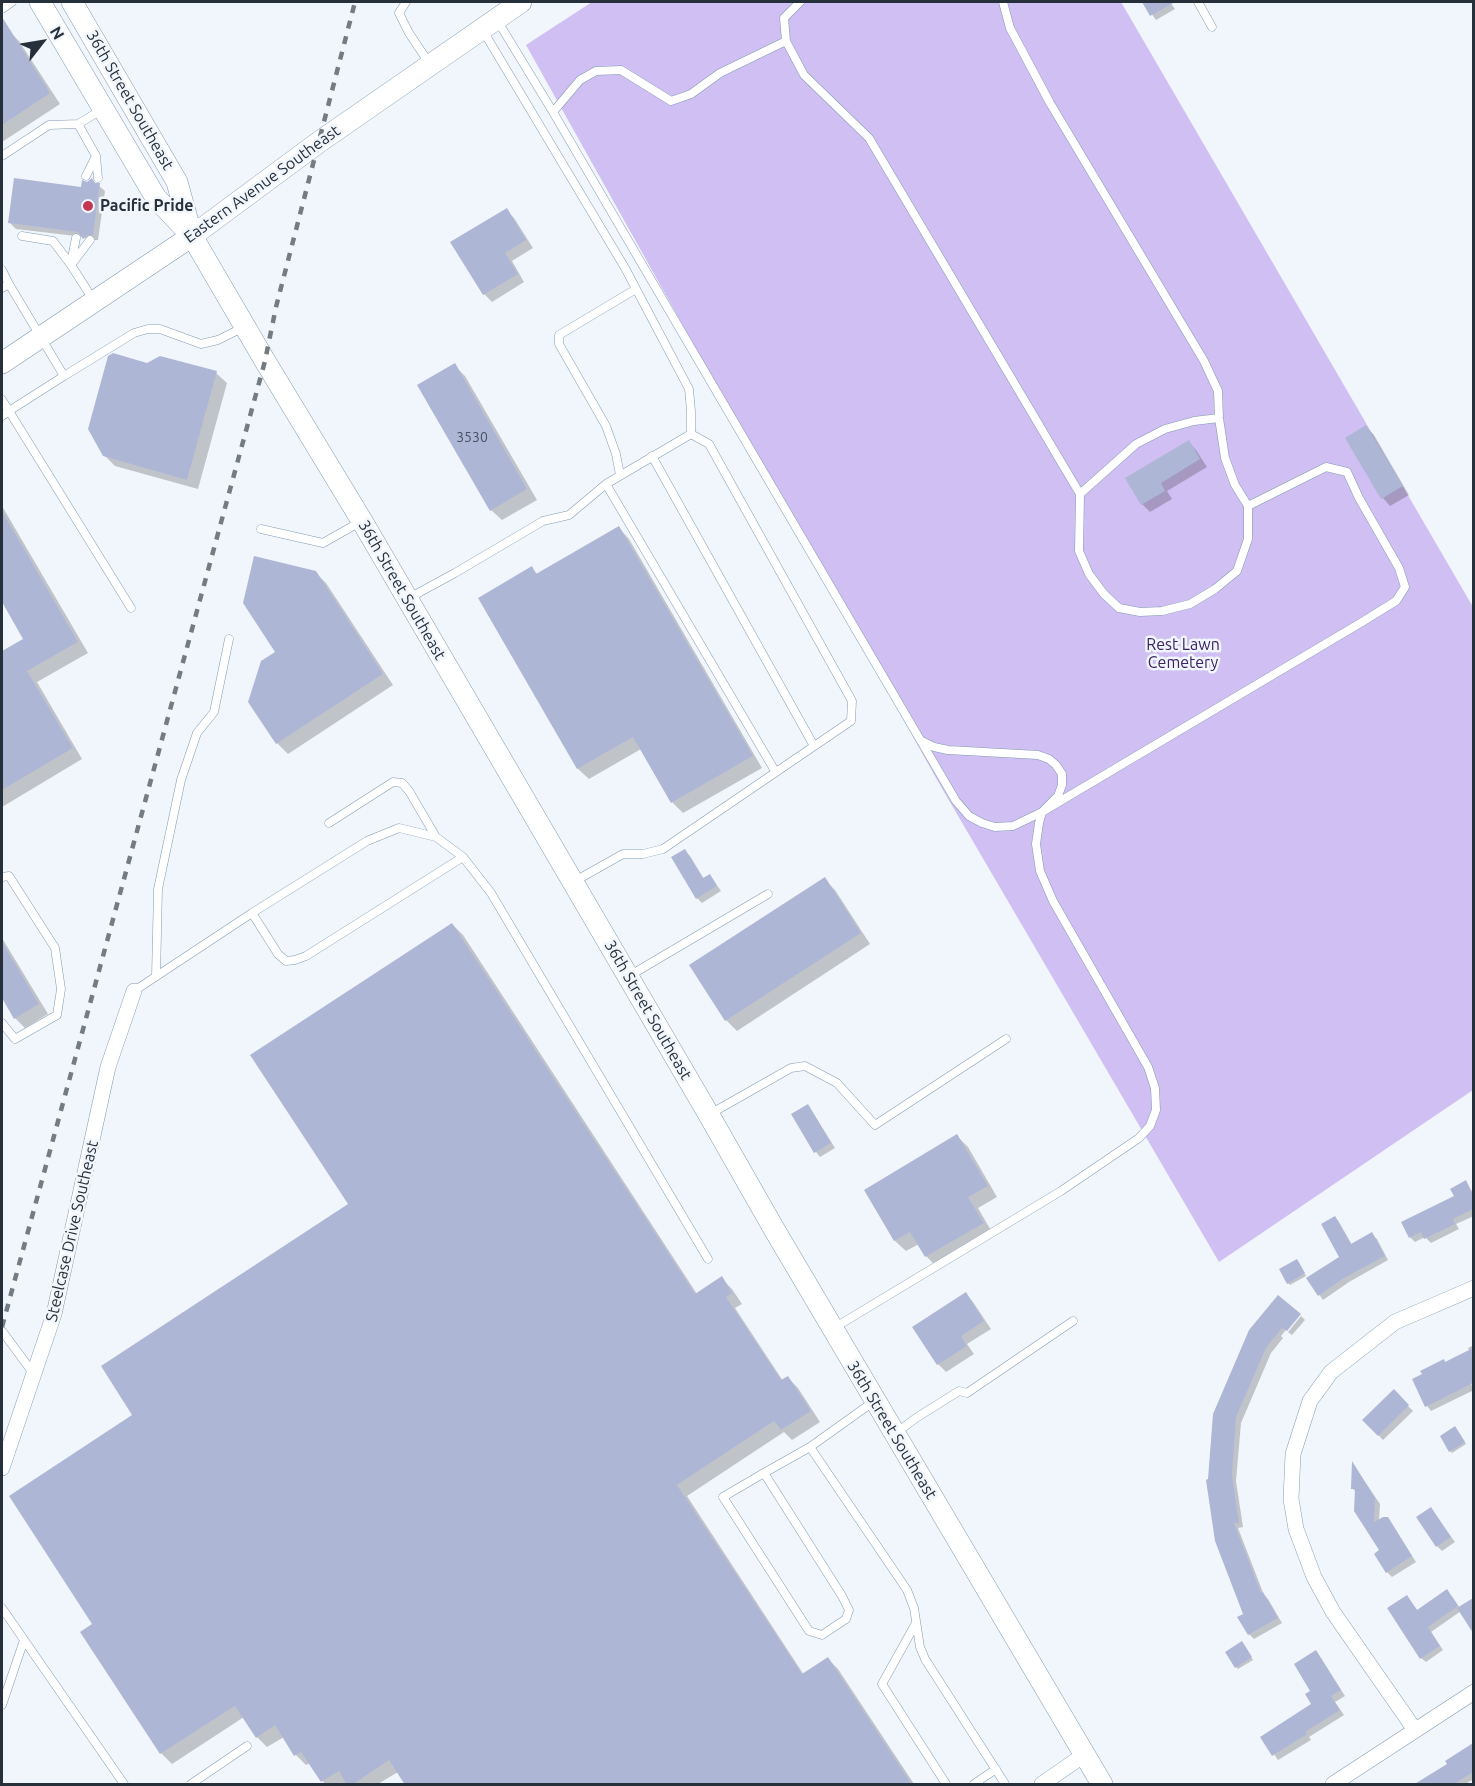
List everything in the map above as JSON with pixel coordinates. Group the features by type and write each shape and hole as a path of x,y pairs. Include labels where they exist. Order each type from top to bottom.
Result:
{"street":[{"name":"36th Street Southeast","path":"40,2 156,198 192,236 362,521 874,1401 1102,1785"},
{"name":"36th Street Southeast","path":"72,2 177,182 192,236"},
{"name":"Eastern Avenue Southeast","path":"2,363 192,236 320,142 521,2"},
{"name":"Steelcase Drive Southeast","path":"2,1468 54,1314 108,1067 134,991"},
{"path":"1415,1730 1333,1612 1314,1577 1296,1529 1292,1509 1293,1454 1310,1401 1331,1372 1395,1322 1473,1288"},
{"path":"1334,1785 1473,1692"},
{"path":"1042,1785 1084,1755"}],"lane":[{"path":"2,9 12,2"},
{"path":"406,2 399,13 430,64"},
{"path":"800,2 784,18 786,41 804,75 869,138 1080,494 1079,551 1089,574 1104,594 1119,608 1140,612 1162,611 1190,604 1215,589 1237,571 1248,539 1248,506 1235,485 1225,458 1219,418 1218,391 1204,361 1050,103 1010,28 1003,2"},
{"path":"1198,2 1212,27"},
{"path":"489,23 553,112 956,801 969,816 995,827 1012,826 1042,812 1362,622 1396,601 1405,588 1399,568 1359,498 1347,472 1326,467 1248,506"},
{"path":"489,23 689,389 691,434"},
{"path":"553,112 580,80 596,71 621,70 671,101 691,94 720,73 786,41"},
{"path":"2,156 49,125 78,124 103,109"},
{"path":"78,124 96,156 98,178"},
{"path":"86,176 96,156"},
{"path":"22,236 53,241 71,264 94,302"},
{"path":"71,264 76,238"},
{"path":"71,264 90,240"},
{"path":"2,270 64,376"},
{"path":"2,288 9,284"},
{"path":"620,475 612,440 606,426 559,344 559,335 636,289"},
{"path":"5,414 134,333 148,329 160,329 201,344 218,340 246,327"},
{"path":"2,400 5,414 131,608"},
{"path":"1080,494 1136,444 1165,429 1194,421 1219,418"},
{"path":"407,599 543,521 569,515 606,484 691,434"},
{"path":"573,882 623,854 643,854 663,849 851,721 852,701 709,444 691,434"},
{"path":"652,456 814,746"},
{"path":"606,484 775,771"},
{"path":"261,529 323,543 362,521"},
{"path":"156,976 158,889 181,780 197,733 214,712 229,639"},
{"path":"832,1329 1061,1191 1139,1138 1150,1126 1155,1110 1155,1088 1148,1067 1053,901 1040,870 1036,843 1039,823 1042,812 1058,796 1062,785 1062,774 1049,759 1038,755 948,750 934,747 921,740"},
{"path":"329,823 393,782 402,783 436,837"},
{"path":"134,991 367,841 399,828 436,837 463,857 491,892 708,1259"},
{"path":"252,913 278,954 286,961 295,960 306,956 463,857"},
{"path":"2,877 9,876 55,948 61,989 57,1015 41,1025 15,1039 2,1023"},
{"path":"628,977 768,894"},
{"path":"709,1115 791,1068 805,1066 837,1083 875,1125 1006,1039"},
{"path":"894,1434 959,1391 967,1393 1073,1321"},
{"path":"2,1331 34,1374"},
{"path":"764,1473 849,1610 846,1619 822,1635 809,1631 723,1497 764,1473 810,1447 874,1401"},
{"path":"810,1447 907,1590 914,1608 920,1647 925,1659 1005,1785"},
{"path":"2,1608 124,1785"},
{"path":"917,1622 882,1684 945,1785"},
{"path":"2,1705 24,1640"},
{"path":"191,1785 247,1746"},
{"path":"974,1785 996,1769"}],"green space":[{"name":"Rest Lawn Cemetery","path":"592,2 1121,2 1473,607 1473,1090 1219,1262 940,785 526,45"}],"building":[{"path":"1142,2 1175,2 1150,16"},
{"path":"2,17 50,93 2,125"},
{"path":"14,178 81,187 82,180 87,182 92,178 95,183 100,183 93,235 87,235 83,239 78,232 8,223"},
{"path":"507,208 526,240 505,253 518,274 483,295 450,242"},
{"path":"113,353 147,363 160,356 217,371 187,480 103,456 88,429 108,356"},
{"path":"455,363 527,489 490,511 417,385"},
{"path":"1366,425 1403,486 1381,499 1345,438"},
{"path":"1189,440 1200,459 1161,483 1165,491 1141,505 1125,478"},
{"path":"2,511 78,642 27,671 73,748 2,790 2,651 23,639 2,602"},
{"path":"619,526 753,756 671,803 633,737 577,769 478,598 532,566 536,574"},
{"path":"254,556 316,571 383,674 276,744 248,702 261,661 275,652 243,603"},
{"path":"685,849 703,878 710,874 717,886 696,899 671,857"},
{"path":"825,877 861,933 725,1021 689,965"},
{"path":"452,923 695,1294 722,1276 732,1293 726,1297 781,1380 788,1376 811,1411 781,1430 774,1421 677,1485 802,1674 828,1657 912,1785 405,1785 389,1760 352,1785 347,1785 339,1771 321,1782 301,1752 294,1756 275,1725 256,1738 235,1706 160,1754 80,1632 92,1624 9,1496 132,1415 101,1366 348,1204 250,1055"},
{"path":"2,942 39,1004 14,1019 2,998"},
{"path":"808,1104 831,1143 814,1153 791,1114"},
{"path":"957,1134 988,1186 968,1197 984,1223 925,1257 910,1232 894,1241 864,1190"},
{"path":"1466,1180 1473,1195 1473,1209 1453,1219 1455,1224 1424,1239 1421,1232 1409,1238 1401,1222 1454,1196 1450,1189"},
{"path":"1335,1216 1351,1244 1372,1232 1385,1256 1344,1278 1318,1296 1306,1278 1339,1257 1321,1224"},
{"path":"1297,1259 1305,1273 1287,1284 1279,1269"},
{"path":"966,1292 984,1321 961,1336 967,1346 937,1365 912,1327"},
{"path":"1278,1295 1301,1314 1287,1331 1282,1328 1266,1348 1236,1417 1232,1475 1239,1523 1234,1523 1261,1593 1263,1592 1278,1618 1248,1635 1237,1617 1243,1614 1215,1541 1206,1480 1208,1479 1213,1414 1249,1330"},
{"path":"1473,1348 1473,1383 1425,1407 1412,1379 1422,1374 1420,1371"},
{"path":"1394,1389 1409,1405 1378,1436 1362,1420"},
{"path":"1455,1426 1465,1442 1449,1452 1440,1436"},
{"path":"1352,1461 1375,1498 1374,1522 1388,1517 1412,1556 1386,1573 1374,1554 1379,1550 1354,1511 1355,1489 1351,1489"},
{"path":"1431,1507 1451,1537 1436,1547 1416,1517"},
{"path":"1447,1589 1458,1606 1428,1627 1440,1646 1420,1659 1387,1608 1407,1595 1417,1610"},
{"path":"1473,1598 1473,1633 1457,1608"},
{"path":"1242,1641 1252,1657 1235,1668 1225,1652"},
{"path":"1316,1650 1341,1690 1331,1696 1340,1710 1272,1756 1260,1737 1311,1704 1305,1694 1310,1691 1294,1664"},
{"path":"1473,1743 1473,1772 1453,1785 1413,1785 1447,1764 1445,1761"}],"railway":[{"path":"2,1327 265,361 276,307 355,2"}],"place":[{"name":"Pacific Pride","path":"88,206"}]}
